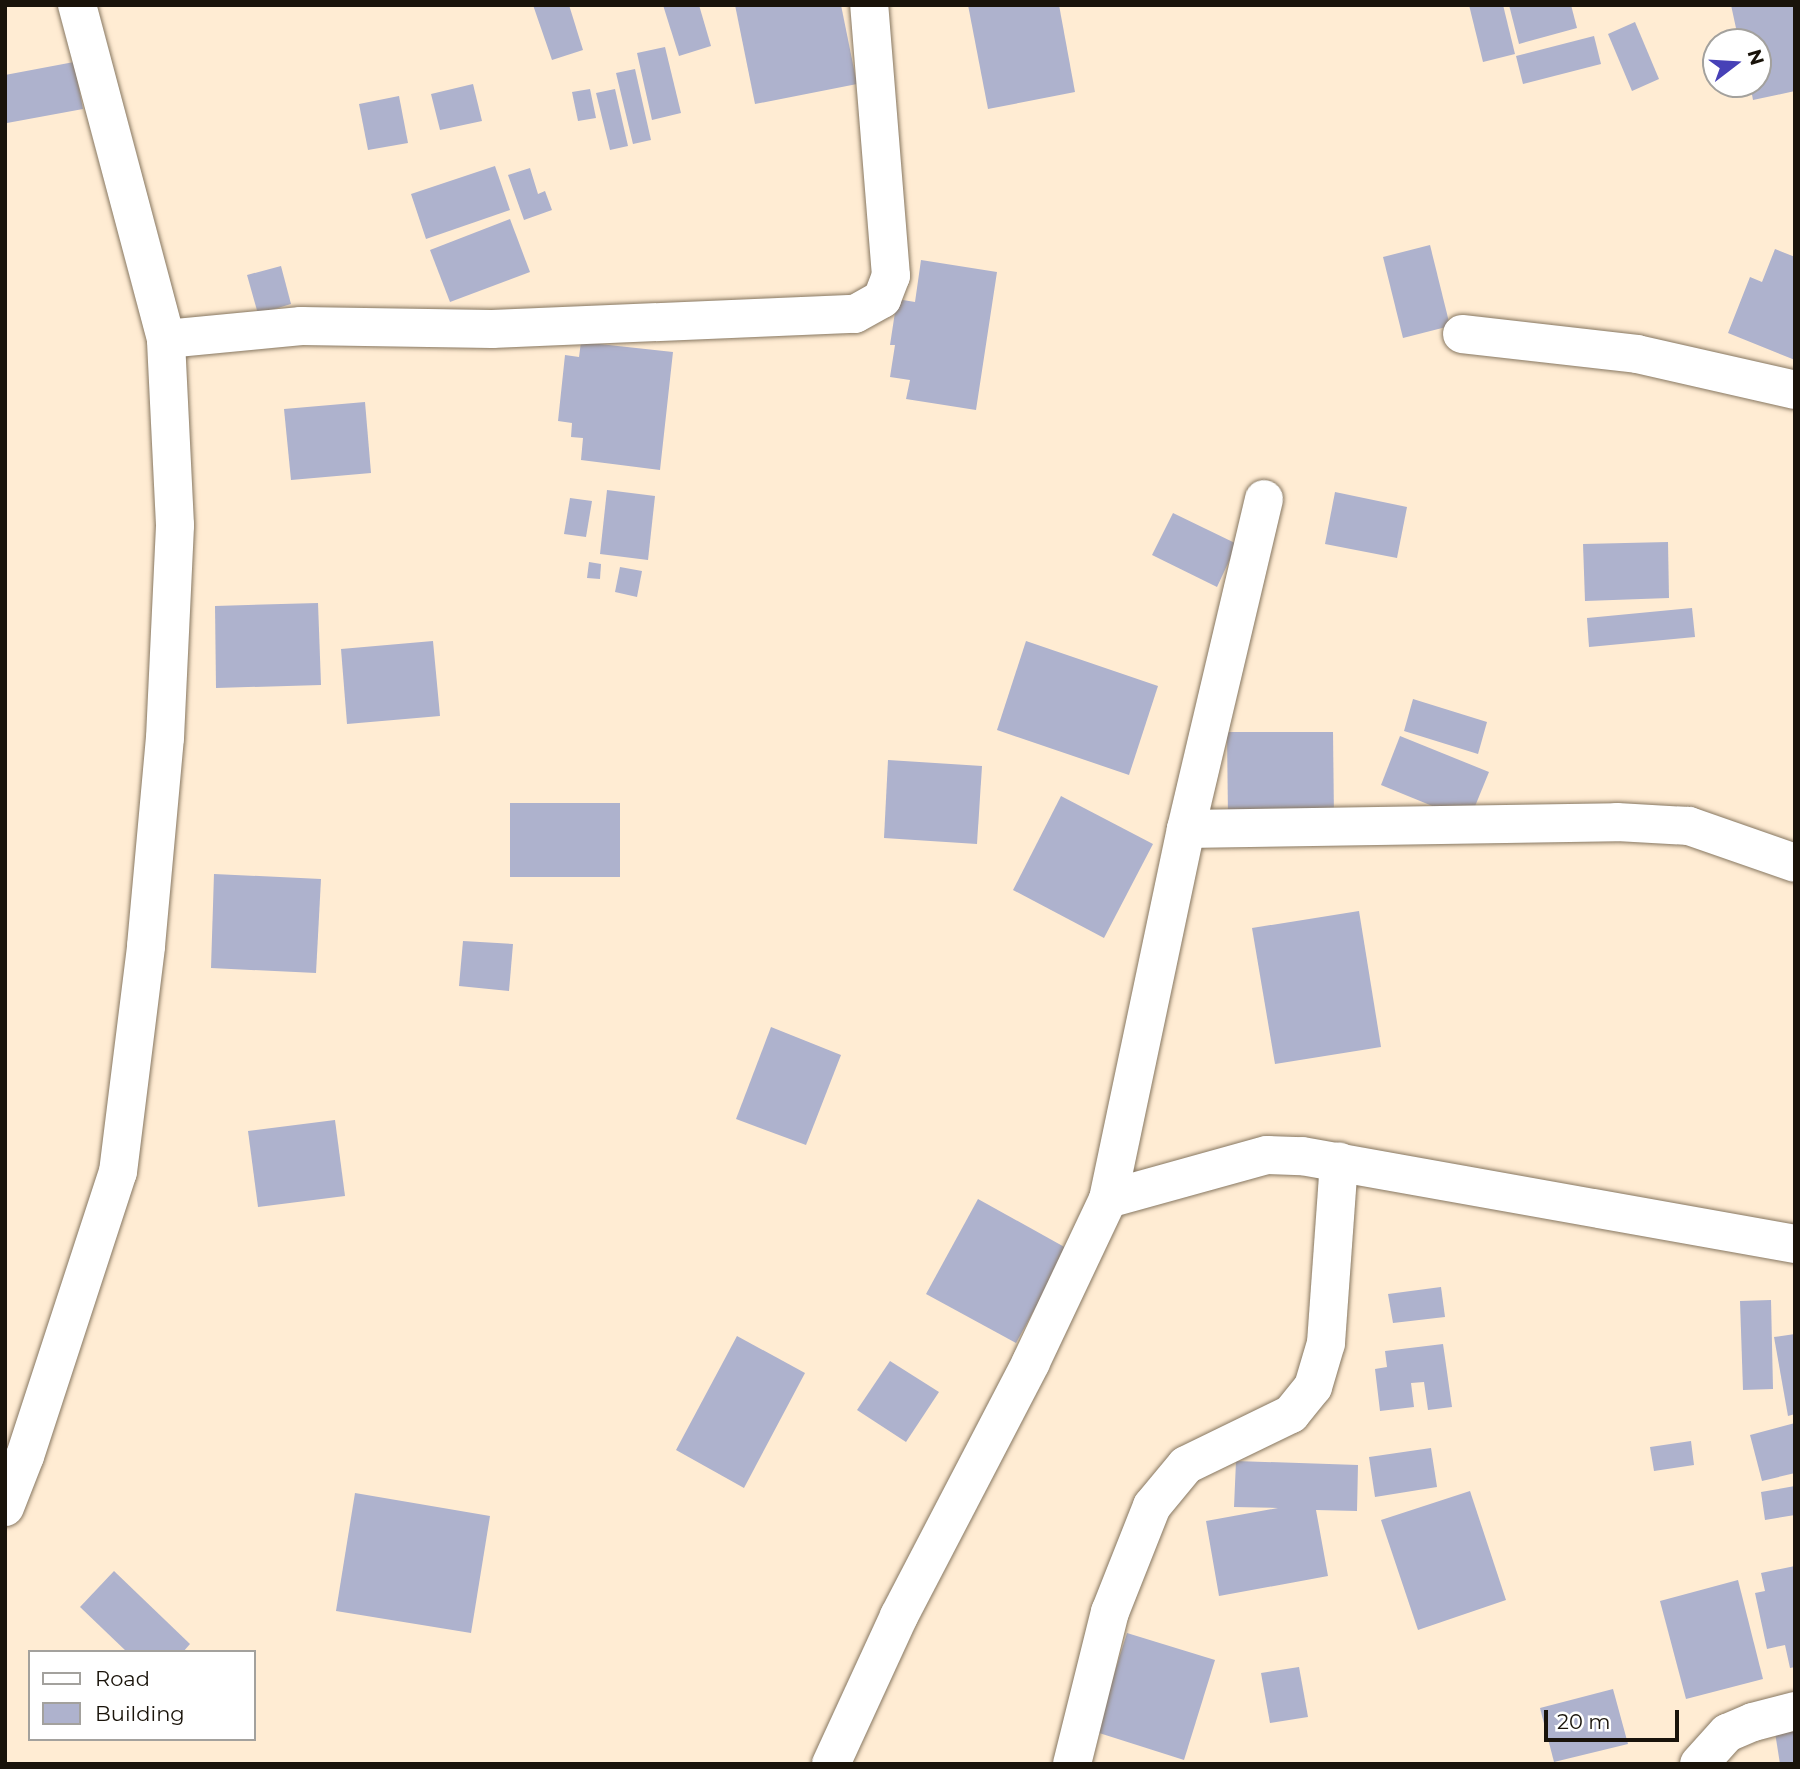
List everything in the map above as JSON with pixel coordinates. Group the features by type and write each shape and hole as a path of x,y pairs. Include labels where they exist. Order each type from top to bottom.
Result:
{"street":[{"path":"5,1507 25,1455 118,1171 146,946 165,738 175,525 166,339 76,5"},
{"path":"166,339 301,326 492,329 855,314 882,299 891,276 869,5"},
{"path":"1462,334 1637,354 1795,390"},
{"path":"831,1764 899,1616 1031,1362 1108,1199 1186,829 1264,499"},
{"path":"1186,829 1617,822 1677,825 1689,826 1795,863"},
{"path":"1108,1199 1267,1155 1339,1161 1795,1244"},
{"path":"1072,1764 1110,1612 1152,1506 1186,1465 1291,1415 1313,1387 1326,1343 1339,1161"},
{"path":"1699,1764 1727,1733 1753,1722 1795,1711"}],"building":[{"path":"533,5 569,5 583,50 552,60"},
{"path":"663,5 699,5 711,46 679,56"},
{"path":"735,5 841,5 857,84 755,104"},
{"path":"968,5 1059,5 1075,92 988,109"},
{"path":"1469,5 1503,5 1515,54 1483,62"},
{"path":"1509,5 1571,5 1577,28 1519,44"},
{"path":"1731,5 1795,5 1795,91 1772,96 1772,28 1736,28"},
{"path":"1635,22 1659,79 1632,91 1608,34"},
{"path":"1594,36 1601,64 1523,84 1516,56"},
{"path":"665,47 681,113 652,120 637,53"},
{"path":"74,62 83,109 7,123 5,75"},
{"path":"635,69 651,140 633,144 616,73"},
{"path":"473,84 482,121 440,130 431,94"},
{"path":"590,89 596,118 578,121 572,92"},
{"path":"615,89 628,146 610,150 596,93"},
{"path":"399,96 408,143 368,150 359,104"},
{"path":"495,166 510,210 426,239 411,194"},
{"path":"530,168 538,194 545,191 552,210 524,220 508,175"},
{"path":"510,219 530,272 450,302 430,250"},
{"path":"1430,245 1450,326 1403,338 1383,257"},
{"path":"1775,249 1795,257 1795,360 1728,333 1750,277 1762,282"},
{"path":"921,260 997,272 976,410 906,399 910,380 890,377 895,345 890,345 897,299 915,302"},
{"path":"281,266 291,304 258,314 247,275"},
{"path":"581,342 673,352 660,470 581,460 583,438 571,437 572,423 558,421 565,355 579,357"},
{"path":"365,402 371,473 291,480 284,409"},
{"path":"607,490 655,496 648,560 600,554"},
{"path":"1335,492 1407,507 1397,558 1325,544"},
{"path":"570,498 592,501 586,537 564,534"},
{"path":"1173,513 1237,544 1217,587 1152,555"},
{"path":"1668,542 1669,598 1585,601 1583,544"},
{"path":"589,562 601,564 600,579 587,578"},
{"path":"620,567 642,571 637,597 615,592"},
{"path":"318,603 321,685 216,688 215,606"},
{"path":"1692,608 1695,637 1589,647 1587,618"},
{"path":"433,641 440,716 347,724 341,649"},
{"path":"1026,641 1158,686 1129,775 997,730"},
{"path":"1413,699 1487,722 1478,754 1404,731"},
{"path":"1227,732 1333,732 1334,818 1228,819"},
{"path":"1400,736 1489,772 1469,821 1381,785"},
{"path":"888,760 982,766 977,844 884,838"},
{"path":"1061,796 1153,844 1104,938 1013,890"},
{"path":"510,803 620,803 620,877 510,877"},
{"path":"214,874 321,879 316,973 211,968"},
{"path":"1359,911 1381,1047 1275,1064 1252,928"},
{"path":"463,941 513,944 509,991 459,986"},
{"path":"771,1027 841,1055 806,1145 736,1119"},
{"path":"335,1120 345,1196 258,1207 248,1131"},
{"path":"978,1199 1068,1249 1016,1343 926,1294"},
{"path":"1441,1287 1445,1317 1393,1323 1388,1294"},
{"path":"1771,1300 1773,1389 1743,1390 1740,1301"},
{"path":"1795,1334 1795,1414 1788,1416 1774,1337"},
{"path":"737,1336 805,1373 744,1488 676,1450"},
{"path":"1443,1344 1452,1407 1428,1410 1424,1382 1411,1383 1414,1407 1380,1411 1375,1369 1387,1367 1385,1351"},
{"path":"890,1361 939,1392 906,1442 857,1410"},
{"path":"1795,1423 1795,1473 1762,1481 1750,1435"},
{"path":"1691,1441 1694,1465 1654,1471 1650,1447"},
{"path":"1431,1448 1437,1487 1375,1497 1369,1457"},
{"path":"1236,1461 1358,1465 1357,1511 1316,1510 1328,1576 1219,1596 1206,1521 1278,1508 1234,1507"},
{"path":"1795,1486 1795,1515 1765,1520 1761,1492"},
{"path":"1470,1491 1506,1600 1418,1630 1381,1520"},
{"path":"355,1493 490,1516 471,1633 336,1611"},
{"path":"1795,1566 1795,1667 1790,1668 1785,1645 1767,1649 1755,1593 1765,1591 1761,1573"},
{"path":"114,1571 190,1644 185,1650 125,1650 80,1607"},
{"path":"1738,1580 1763,1679 1686,1699 1660,1601"},
{"path":"1127,1633 1215,1660 1184,1760 1096,1732"},
{"path":"1299,1667 1308,1717 1270,1723 1261,1673"},
{"path":"1613,1689 1628,1744 1554,1762 1540,1708"},
{"path":"1795,1723 1795,1764 1780,1764 1774,1726"}]}
